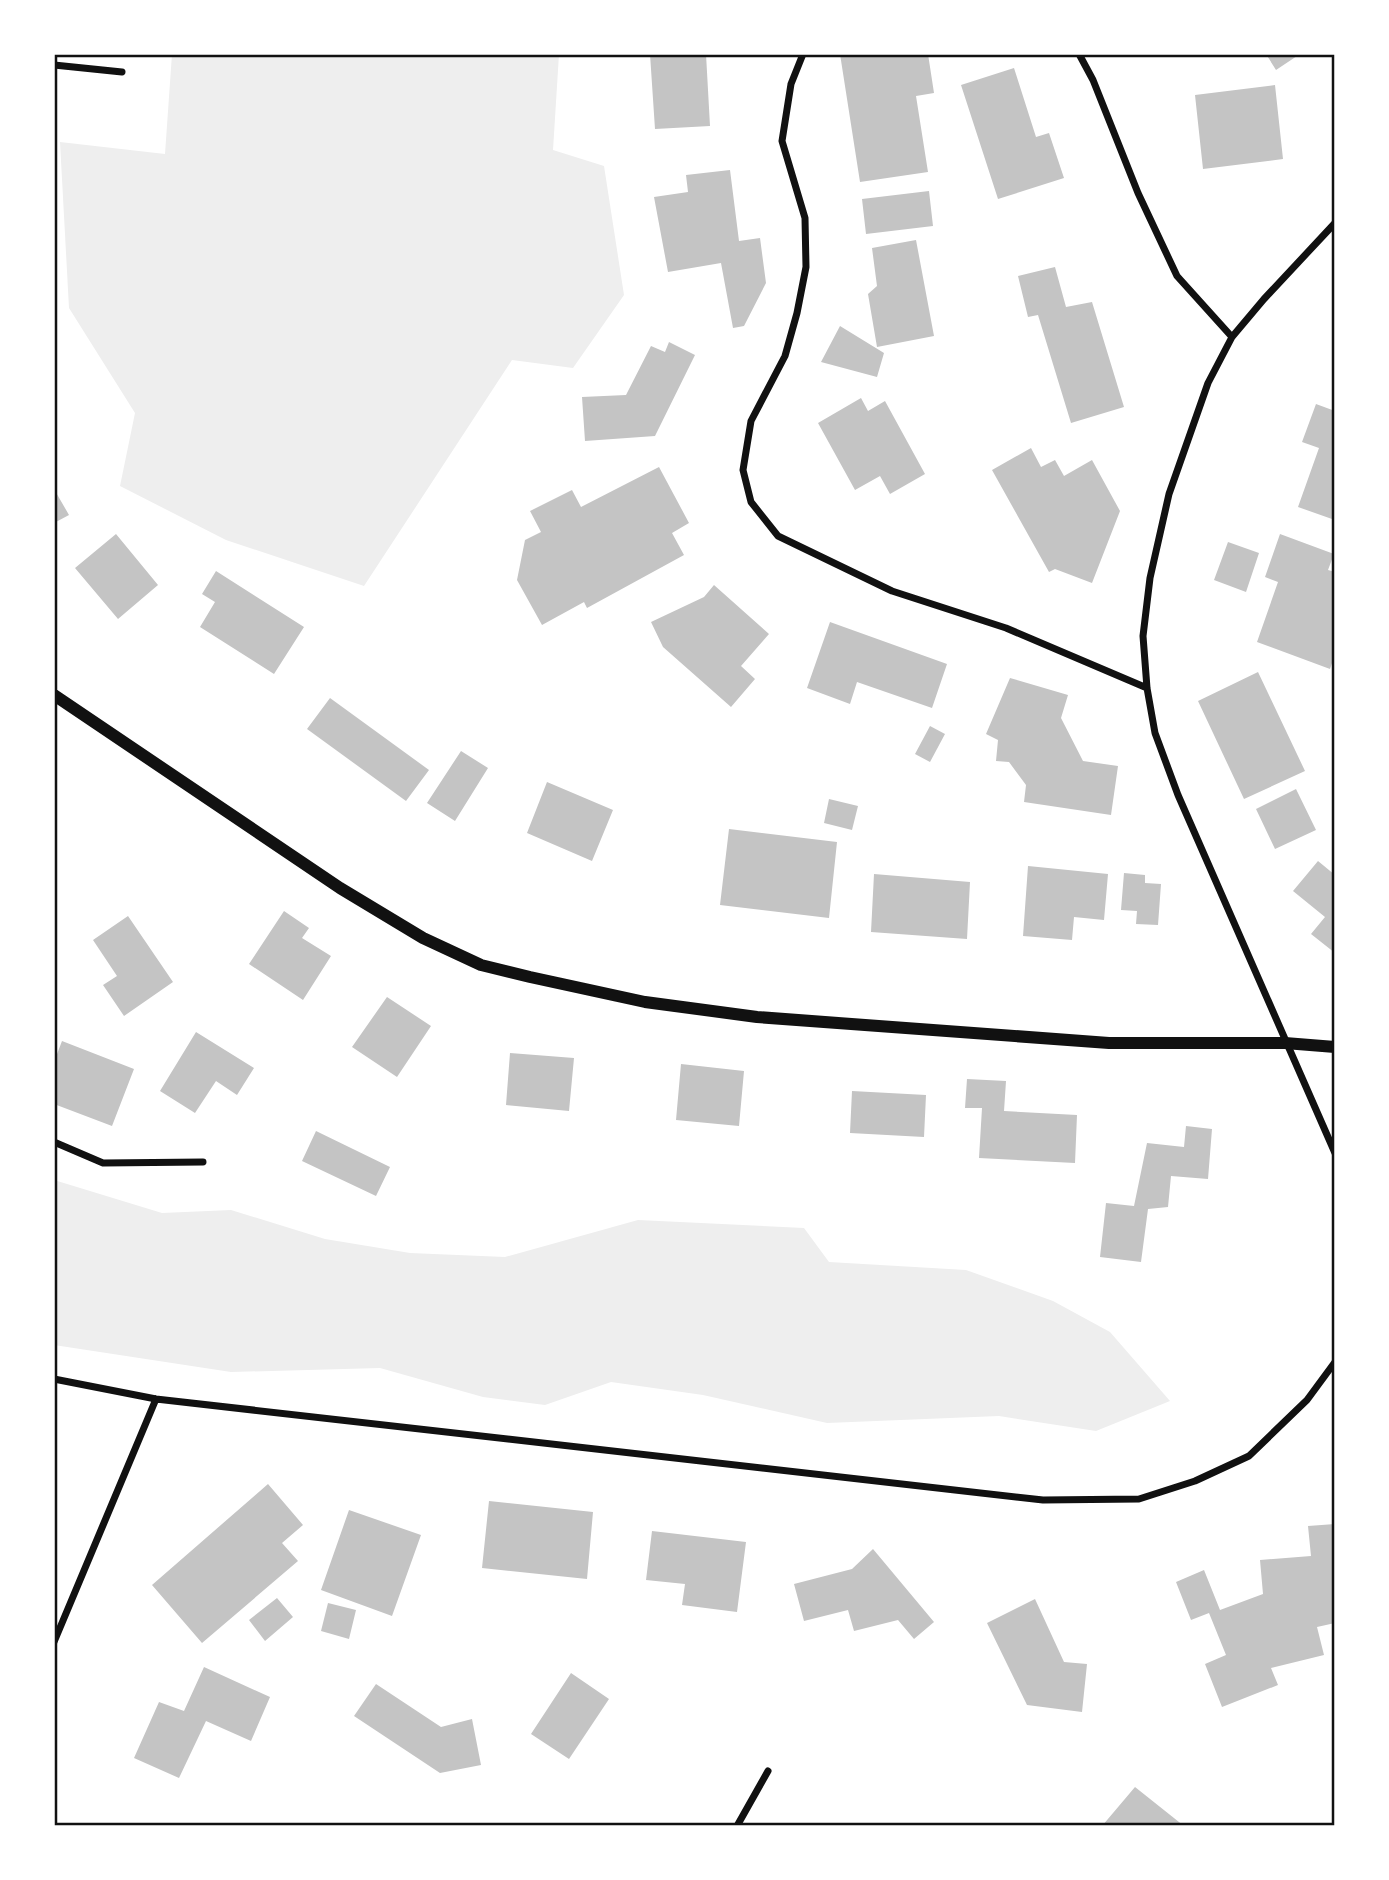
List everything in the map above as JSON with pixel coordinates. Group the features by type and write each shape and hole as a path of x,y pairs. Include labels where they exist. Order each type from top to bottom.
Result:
{"street":[{"path":"803,54 791,84 782,141 806,218 806,267 785,356 751,421 743,470 751,502 778,536 892,591 1006,628 1147,688"},
{"path":"1080,54 1138,193 1177,276 1232,337"},
{"path":"54,65 122,72"},
{"path":"1335,223 1232,337 1208,383 1169,494 1150,578 1143,636 1147,688 1155,733 1178,795 1335,1153"},
{"path":"54,695 340,888 424,938 481,965 645,1002 757,1017 1109,1043 1285,1043 1335,1047"},
{"path":"54,1142 103,1163 203,1162"},
{"path":"54,1379 156,1399 1043,1500 1139,1499 1195,1481 1249,1456 1307,1400 1335,1362"},
{"path":"54,1642 156,1399"},
{"path":"737,1826 768,1771"}],"shaded area":[{"path":"172,54 559,54 553,150 604,166 624,295 573,368 512,360 364,586 226,540 120,486 135,413 69,308 60,142 165,154"},
{"path":"54,1180 162,1213 231,1210 325,1239 410,1253 505,1257 638,1220 804,1228 829,1262 966,1270 1053,1301 1110,1332 1170,1401 1096,1431 999,1416 827,1423 703,1395 611,1382 545,1405 483,1397 380,1368 231,1372 54,1345"}],"building":[{"path":"650,54 706,54 710,126 655,129"},
{"path":"840,54 928,54 934,93 916,96 928,172 860,182"},
{"path":"1266,54 1300,54 1276,70"},
{"path":"1014,68 1036,137 1049,133 1064,178 998,199 961,85"},
{"path":"1275,85 1283,159 1203,169 1195,95"},
{"path":"730,170 739,241 760,238 766,283 744,326 733,328 721,263 668,272 654,197 688,192 686,175"},
{"path":"929,191 933,226 866,234 862,199"},
{"path":"916,240 934,336 877,347 868,294 877,286 872,248"},
{"path":"1055,267 1066,307 1092,302 1124,407 1071,423 1038,315 1028,317 1018,276"},
{"path":"840,326 884,353 877,377 821,362"},
{"path":"669,342 695,355 655,436 585,441 582,397 626,395 651,346 665,352"},
{"path":"861,398 868,411 885,401 925,474 890,494 880,476 855,490 818,423"},
{"path":"1316,404 1335,411 1335,511 1332,519 1298,507 1319,448 1302,442"},
{"path":"1031,448 1041,467 1055,460 1064,476 1092,460 1120,511 1092,583 1055,569 1049,572 992,470"},
{"path":"659,467 689,523 672,533 684,555 587,608 584,602 542,625 517,580 525,540 541,532 530,511 572,490 581,507"},
{"path":"54,489 69,515 54,523"},
{"path":"116,534 158,585 118,619 75,568"},
{"path":"1280,534 1334,554 1328,570 1335,572 1335,654 1330,669 1257,642 1278,582 1265,577"},
{"path":"1228,542 1259,553 1246,592 1214,580"},
{"path":"216,571 304,627 274,674 200,627 215,602 202,594"},
{"path":"714,585 769,634 741,666 755,679 731,707 663,647 651,622 704,597"},
{"path":"830,622 947,664 932,708 857,682 850,704 807,688"},
{"path":"1258,672 1305,771 1244,799 1198,701"},
{"path":"1010,678 1068,695 1061,718 1083,761 1118,766 1111,815 1024,802 1026,785 1009,762 996,761 998,740 986,734"},
{"path":"330,698 429,770 406,801 307,729"},
{"path":"930,726 945,734 930,762 915,754"},
{"path":"461,751 488,768 455,821 427,803"},
{"path":"547,782 613,810 592,861 527,833"},
{"path":"1296,789 1316,830 1275,849 1256,809"},
{"path":"829,799 858,806 852,830 824,823"},
{"path":"729,829 837,842 829,918 720,905"},
{"path":"1318,861 1335,875 1335,953 1311,934 1325,917 1293,891"},
{"path":"1028,866 1108,874 1104,920 1074,917 1072,940 1023,936"},
{"path":"1124,873 1145,875 1145,883 1161,884 1158,925 1136,924 1137,911 1121,910"},
{"path":"874,874 970,882 967,939 871,932"},
{"path":"284,911 309,928 302,938 331,956 303,1000 249,964"},
{"path":"128,916 173,982 124,1016 103,985 117,976 93,940"},
{"path":"387,997 431,1026 397,1077 352,1047"},
{"path":"196,1032 254,1068 237,1095 216,1081 195,1113 160,1091"},
{"path":"62,1041 134,1069 112,1126 54,1104 54,1062"},
{"path":"510,1053 574,1058 569,1111 506,1105"},
{"path":"681,1064 744,1071 739,1126 676,1120"},
{"path":"967,1079 1006,1081 1004,1111 1077,1115 1075,1163 979,1158 982,1108 965,1108"},
{"path":"852,1091 926,1095 924,1137 850,1133"},
{"path":"1186,1126 1212,1129 1208,1179 1171,1176 1168,1207 1148,1209 1141,1262 1100,1257 1106,1203 1134,1206 1147,1143 1184,1147"},
{"path":"316,1131 390,1167 376,1196 302,1161"},
{"path":"268,1484 303,1525 282,1543 298,1561 202,1643 152,1585"},
{"path":"489,1501 593,1512 587,1579 482,1568"},
{"path":"349,1510 421,1535 392,1616 321,1590"},
{"path":"1335,1524 1335,1623 1317,1627 1324,1655 1271,1668 1278,1685 1222,1707 1205,1664 1226,1655 1209,1613 1191,1620 1176,1582 1204,1570 1220,1610 1263,1594 1260,1560 1311,1556 1308,1526"},
{"path":"652,1531 746,1542 737,1612 682,1605 685,1584 646,1580"},
{"path":"873,1549 934,1622 914,1639 898,1620 854,1631 848,1610 804,1621 794,1584 852,1569"},
{"path":"277,1598 293,1617 265,1641 249,1620"},
{"path":"1035,1599 1064,1662 1087,1664 1082,1712 1027,1705 987,1623"},
{"path":"328,1603 356,1610 349,1639 321,1631"},
{"path":"204,1667 270,1697 251,1741 206,1721 179,1778 134,1758 159,1702 184,1711"},
{"path":"571,1673 609,1699 569,1759 531,1734"},
{"path":"376,1684 441,1727 472,1719 481,1765 440,1773 354,1716"},
{"path":"1135,1787 1184,1826 1102,1826"}]}
